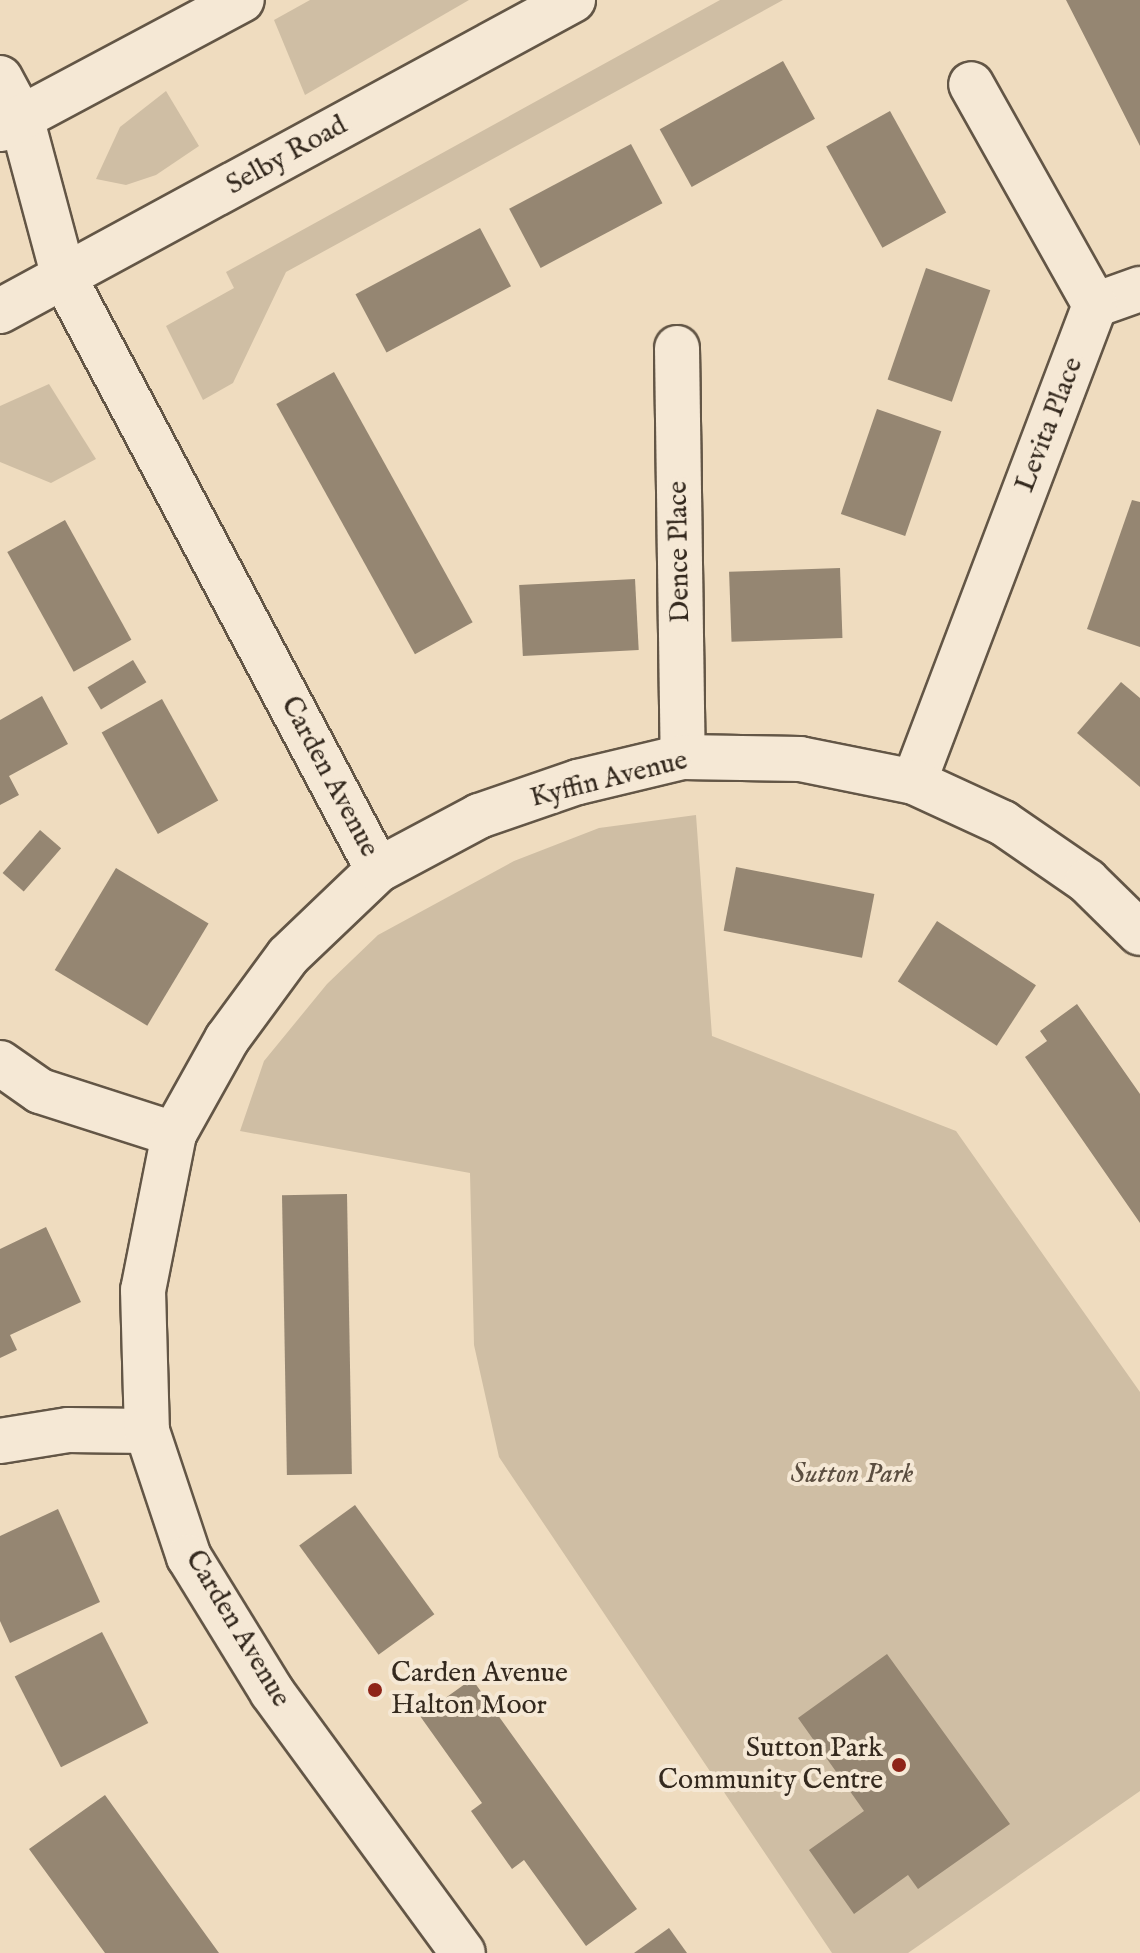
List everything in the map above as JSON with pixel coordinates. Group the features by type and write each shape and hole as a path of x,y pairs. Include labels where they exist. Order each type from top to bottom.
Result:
{"street":[{"path":"11,123 242,0"},
{"name":"Selby Road","path":"0,311 573,0"},
{"name":"Carden Avenue","path":"0,78 11,123 64,277 378,870 288,956 227,1039 174,1134 143,1290 147,1431 189,1557 272,1692 463,1953"},
{"path":"971,84 1095,305 1140,289"},
{"name":"Levita Place","path":"914,782 1095,305"},
{"name":"Dence Place","path":"677,348 683,757"},
{"name":"Kyffin Avenue","path":"378,870 479,816 578,782 683,757 800,759 914,782 1003,823 1087,881 1140,933"},
{"path":"0,1063 40,1091 174,1134"},
{"path":"0,1441 68,1430 147,1431"}],"green space":[{"path":"310,0 469,0 305,95 274,20"},
{"path":"720,0 783,0 286,272 233,383 203,400 166,326 234,288 226,272"},
{"path":"166,91 199,146 156,175 126,185 96,179 120,127"},
{"path":"49,384 96,459 51,483 0,462 0,406"},
{"name":"Sutton Park","path":"696,815 712,1036 956,1131 1140,1392 1140,1791 908,1953 832,1953 499,1457 474,1345 470,1173 240,1131 264,1061 327,984 378,935 514,861 599,828"}],"building":[{"path":"1066,0 1140,0 1140,146 1092,51"},
{"path":"783,61 815,119 692,187 660,129"},
{"path":"890,111 946,212 882,248 826,146"},
{"path":"631,144 662,203 541,268 509,209"},
{"path":"480,228 511,286 386,352 356,294"},
{"path":"926,268 990,290 952,402 888,380"},
{"path":"334,372 473,622 415,654 276,404"},
{"path":"877,409 941,431 905,536 841,514"},
{"path":"1132,500 1140,502 1140,647 1087,629"},
{"path":"65,520 131,640 74,672 7,552"},
{"path":"840,568 842,638 732,642 729,572"},
{"path":"635,579 639,650 523,656 519,585"},
{"path":"133,660 146,682 101,710 88,687"},
{"path":"1121,682 1140,698 1140,787 1077,733"},
{"path":"42,696 68,744 9,776 19,795 0,805 0,720"},
{"path":"162,699 218,800 158,834 102,732"},
{"path":"40,830 61,848 24,891 3,873"},
{"path":"736,867 874,894 862,958 724,931"},
{"path":"116,868 209,924 147,1026 55,970"},
{"path":"937,921 1036,985 997,1046 898,981"},
{"path":"1077,1004 1140,1094 1140,1223 1025,1057 1047,1041 1040,1031"},
{"path":"347,1194 352,1474 287,1475 282,1195"},
{"path":"46,1227 81,1302 10,1335 17,1350 0,1358 0,1249"},
{"path":"355,1505 434,1614 379,1655 299,1546"},
{"path":"58,1509 100,1602 10,1643 0,1621 0,1536"},
{"path":"102,1632 148,1723 61,1767 15,1676"},
{"name":"Sutton Park Community Centre","path":"887,1654 1010,1824 918,1889 908,1875 854,1914 809,1850 864,1811 798,1718"},
{"path":"472,1679 637,1909 586,1946 524,1860 512,1869 471,1811 482,1803 420,1716"},
{"path":"105,1795 219,1953 105,1953 29,1849"},
{"path":"669,1928 687,1953 634,1953"}],"place":[{"name":"Carden Avenue Halton Moor","path":"375,1690"},
{"name":"Sutton Park Community Centre","path":"899,1765"}]}
